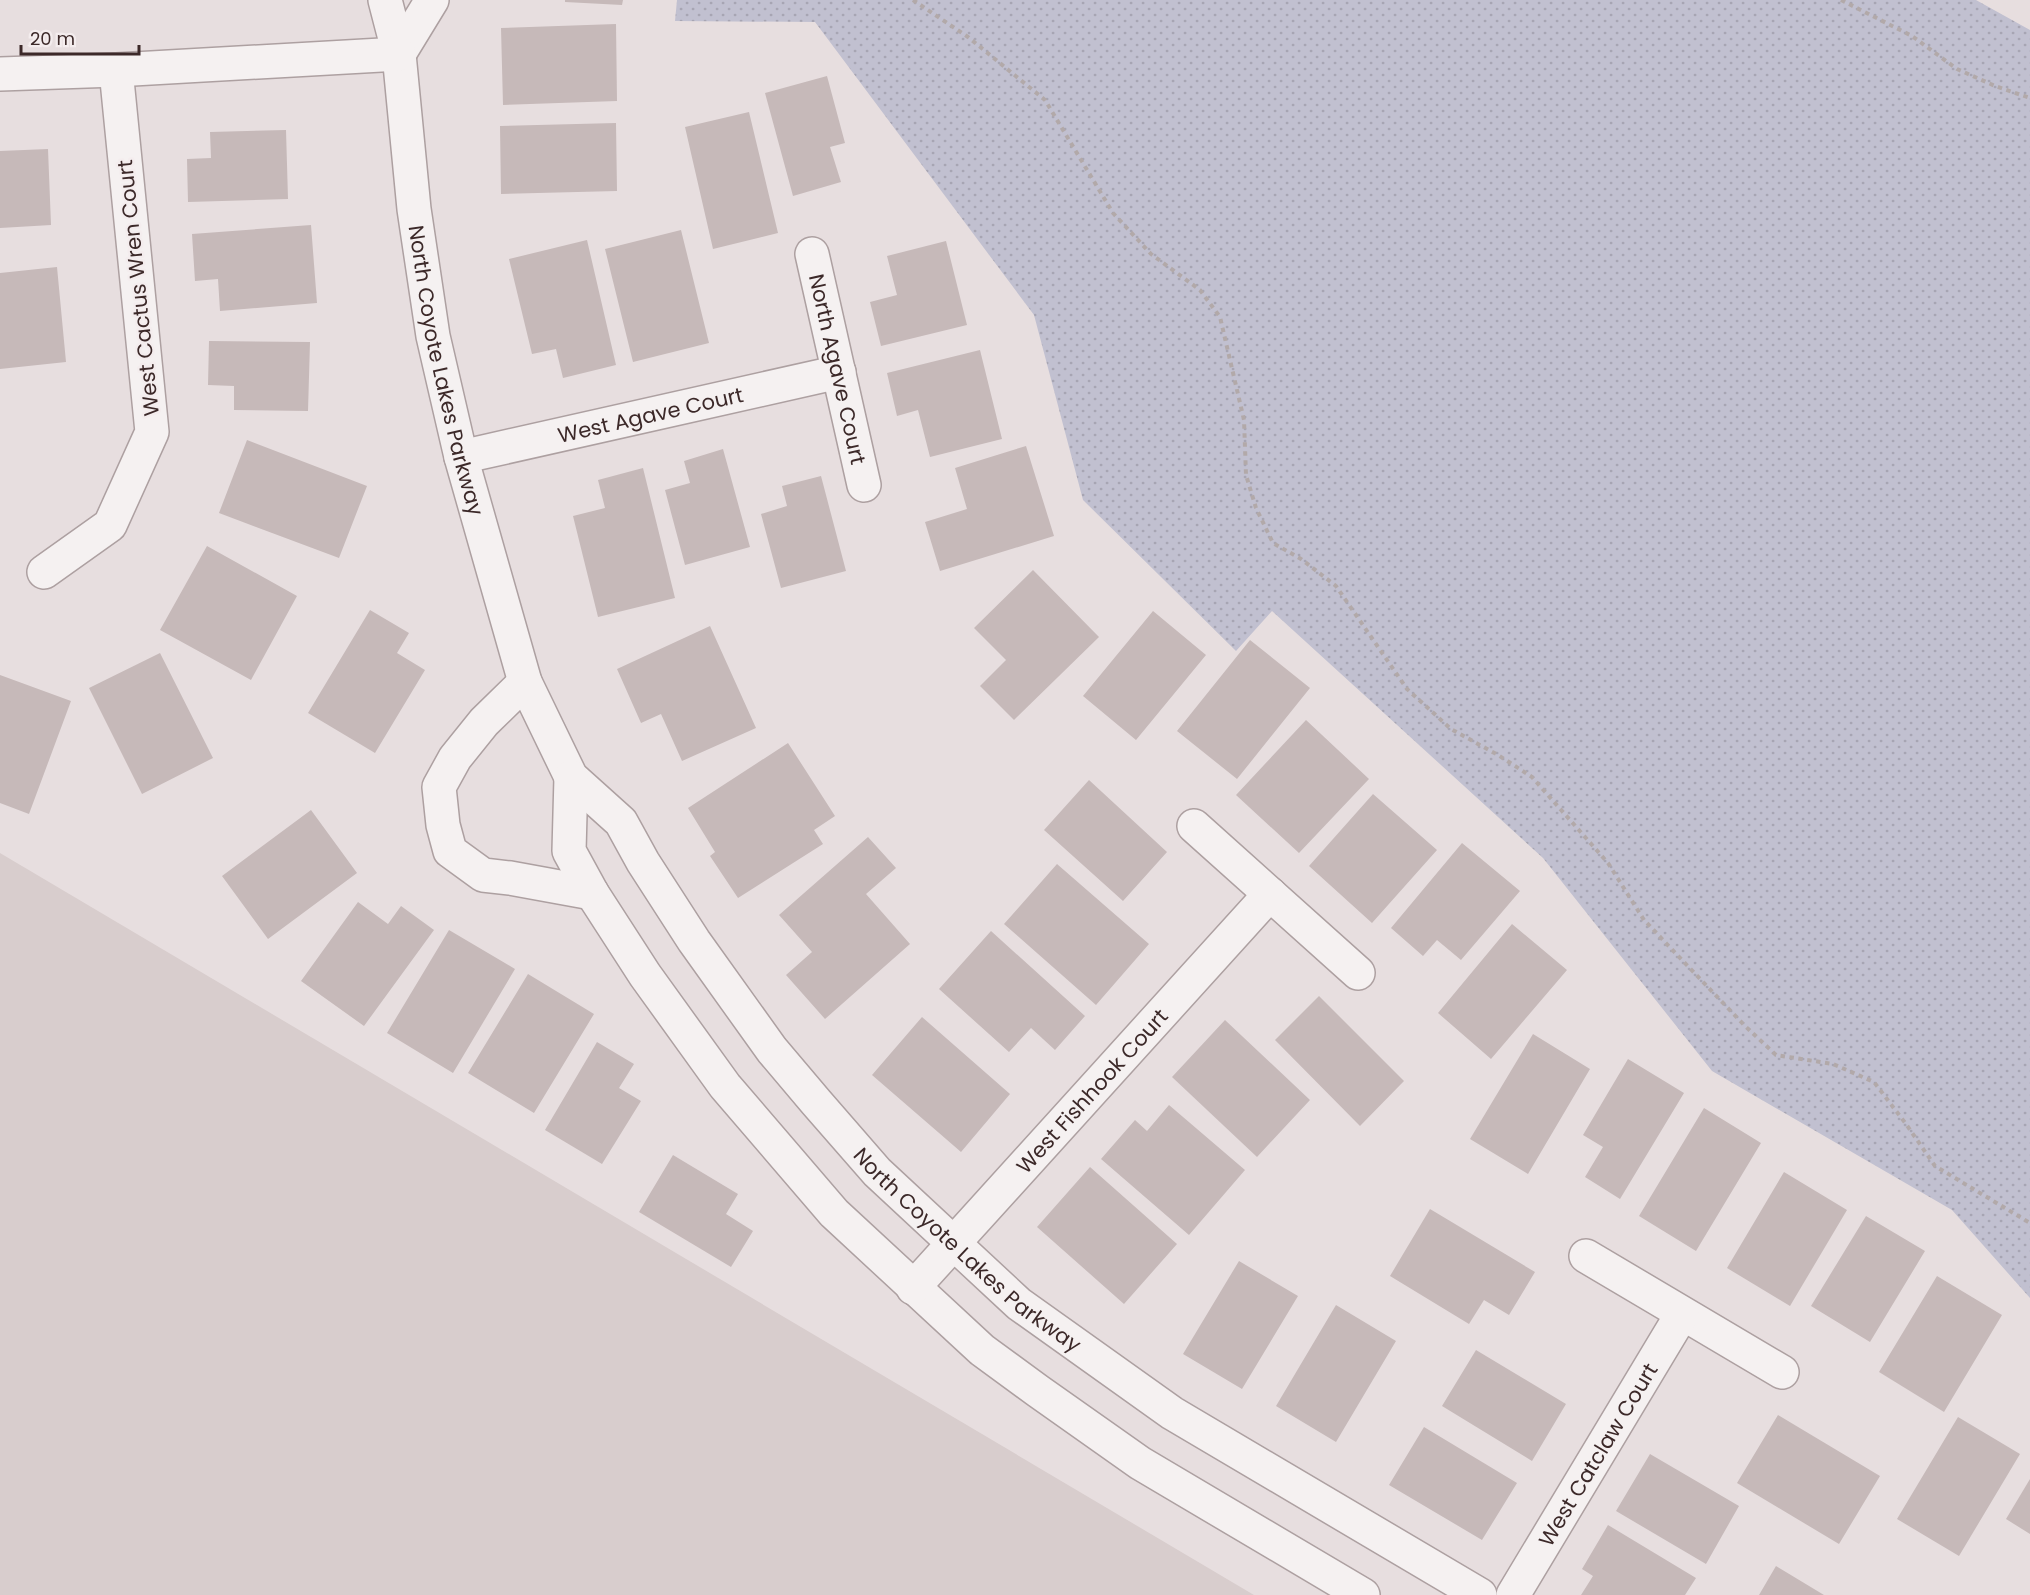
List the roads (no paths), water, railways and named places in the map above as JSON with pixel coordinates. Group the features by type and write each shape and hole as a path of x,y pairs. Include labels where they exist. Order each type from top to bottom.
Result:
{"street":[{"name":"North Coyote Lakes Parkway","path":"385,0 399,54 414,209 431,325 460,457 525,681 571,777 621,822 643,862 694,941 772,1050 877,1172 1019,1304 1172,1413 1480,1595"},
{"path":"0,74 116,70 399,54 432,0"},
{"name":"West Cactus Wren Court","path":"44,572 110,525 153,432 116,70"},
{"name":"North Agave Court","path":"812,254 864,485"},
{"name":"West Agave Court","path":"460,457 839,372"},
{"path":"525,681 484,722 455,758 439,787 443,825 450,851 483,875 592,893"},
{"name":"North Coyote Lakes Parkway","path":"571,777 569,851 592,893 645,975 724,1086 834,1213 982,1350 1140,1463 1363,1595"},
{"path":"1194,826 1358,973"},
{"name":"West Fishhook Court","path":"913,1288 1270,894"},
{"path":"1586,1256 1782,1372"},
{"name":"West Catclaw Court","path":"1513,1595 1682,1314"}]}
